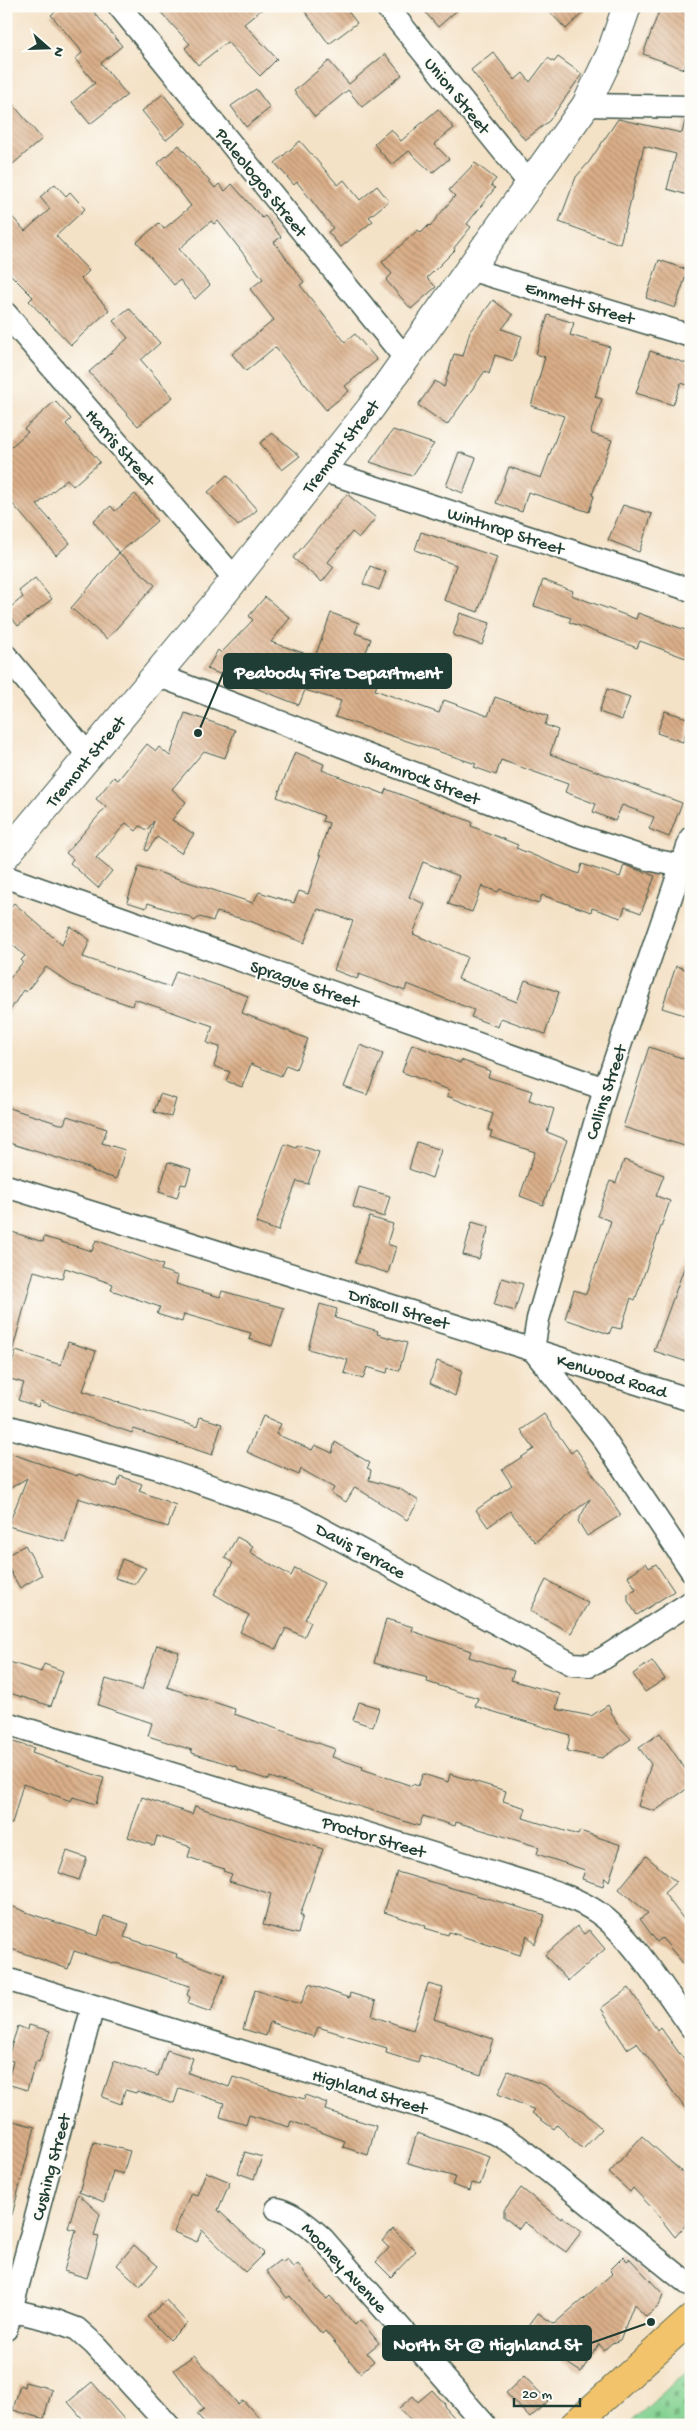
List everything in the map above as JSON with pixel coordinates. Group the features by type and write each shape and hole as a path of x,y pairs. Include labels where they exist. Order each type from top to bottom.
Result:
{"highway":[{"path":"574,2425 691,2319"}],"street":[{"name":"Paleologos Street","path":"119,6 406,358"},
{"name":"Union Street","path":"386,6 529,183"},
{"name":"Tremont Street","path":"6,855 157,675 370,408 586,105 605,68 627,6"},
{"path":"586,105 691,108"},
{"name":"Emmett Street","path":"469,269 691,336"},
{"name":"Harris Street","path":"6,314 235,579"},
{"name":"Winthrop Street","path":"322,470 691,590"},
{"path":"6,656 89,756"},
{"name":"Shamrock Street","path":"157,675 578,836 640,856 686,867"},
{"name":"Collins Street","path":"533,1350 538,1319 605,1089 686,867 691,838"},
{"name":"Sprague Street","path":"6,877 605,1089"},
{"name":"Driscoll Street","path":"6,1186 533,1350"},
{"path":"533,1350 600,1436 691,1570"},
{"name":"Kenwood Road","path":"533,1350 691,1400"},
{"name":"Davis Terrace","path":"6,1426 158,1468 297,1516 572,1664 589,1664 604,1658 691,1602"},
{"name":"Proctor Street","path":"6,1722 534,1885 573,1900 596,1912 615,1928 691,2027"},
{"name":"Highland Street","path":"6,1979 429,2109 495,2133 546,2167 691,2286"},
{"name":"Cushing Street","path":"9,2319 93,2006"},
{"name":"Mooney Avenue","path":"277,2209 292,2214 305,2222 322,2239 485,2425"},
{"path":"9,2319 56,2320 77,2329 95,2345 168,2425"}],"green space":[{"path":"691,2367 691,2425 628,2425"}],"building":[{"path":"63,6 89,6 122,46 101,63 127,95 90,124 72,102 95,83 75,59 82,53 79,48 51,15"},
{"path":"155,6 266,6 244,24 277,59 260,76 227,42 198,65 185,48 190,44"},
{"path":"301,6 344,6 357,23 329,44"},
{"path":"420,6 462,6 438,27"},
{"path":"544,6 590,6 566,29"},
{"path":"661,6 691,6 691,48 684,69 643,54"},
{"path":"493,52 515,80 523,73 530,82 548,58 554,62 558,57 582,74 549,121 525,140 471,70"},
{"path":"385,54 402,75 362,107 348,90 315,117 294,91 329,61 349,84"},
{"path":"256,89 270,108 246,127 231,106"},
{"path":"163,94 187,124 166,140 142,111"},
{"path":"6,96 42,139 6,170"},
{"path":"438,109 454,128 434,144 449,159 432,173 409,151 392,165 374,144 391,129 401,141"},
{"path":"618,119 682,133 685,121 691,122 691,196 667,189 676,154 644,146 620,244 559,222 576,177 589,162"},
{"path":"300,141 338,185 344,180 360,200 377,186 389,201 369,217 373,221 341,247 328,232 333,228 297,182 294,185 275,163"},
{"path":"179,145 215,188 219,184 225,191 232,184 262,218 265,216 281,237 274,242 304,282 300,285 345,342 355,334 377,360 345,386 349,391 326,410 275,347 246,371 232,354 274,320 250,289 263,279 218,221 214,224 211,221 179,249 210,285 195,299 180,280 174,285 137,242 159,223 164,229 191,206 158,163"},
{"path":"475,163 496,179 491,185 495,188 467,224 471,227 454,248 455,250 427,278 436,287 411,309 386,280 392,274 382,262 418,230 421,233 430,226 455,196 449,190"},
{"path":"55,184 66,196 70,192 85,209 56,236 89,271 81,279 109,310 71,345 29,301 33,297 6,270 6,210 25,231 50,209 40,197"},
{"path":"659,260 688,270 675,308 646,298"},
{"path":"493,300 513,315 502,329 522,336 513,361 495,355 489,374 485,371 447,425 418,405 435,381 444,387 454,354 463,356 470,331"},
{"path":"129,308 160,343 141,360 173,397 138,426 89,372 128,338 113,321"},
{"path":"548,315 574,323 570,335 610,347 595,397 602,399 591,431 592,434 612,440 592,495 594,496 589,512 528,492 522,512 496,503 509,467 541,478 564,416 531,406 545,357 536,354"},
{"path":"650,351 691,365 691,386 681,383 673,405 636,393"},
{"path":"55,401 71,419 66,424 100,462 73,486 67,479 37,505 70,543 56,555 6,496 6,451 28,432 24,429"},
{"path":"393,430 434,444 412,476 370,462"},
{"path":"272,433 300,456 282,470 260,443"},
{"path":"459,452 476,458 463,493 446,486"},
{"path":"227,475 257,510 238,526 208,492"},
{"path":"135,494 157,521 119,553 93,521 111,506 115,511"},
{"path":"347,494 376,518 359,538 352,532 328,562 334,567 322,582 293,558"},
{"path":"623,505 652,514 639,552 608,540"},
{"path":"421,532 497,557 478,612 444,600 456,565 415,550"},
{"path":"119,553 155,585 107,639 71,608"},
{"path":"370,566 386,572 379,590 363,584"},
{"path":"35,578 52,599 18,626 6,611 23,597 19,591"},
{"path":"543,580 573,591 571,595 636,619 638,613 691,632 691,660 640,641 637,648 569,622 571,618 534,606"},
{"path":"265,597 290,618 271,642 315,657 331,613 359,623 355,633 371,639 357,675 378,682 375,690 439,713 444,700 488,716 495,697 548,716 545,725 558,730 550,754 682,803 669,837 649,829 654,817 622,805 615,821 593,812 596,804 565,792 568,784 501,760 496,775 474,767 476,764 335,717 341,701 305,690 299,705 207,669 218,650 221,653 253,620 249,616"},
{"path":"460,613 490,623 482,645 453,635"},
{"path":"607,689 630,697 622,720 599,712"},
{"path":"665,711 690,719 683,742 657,733"},
{"path":"185,713 235,730 225,758 204,751 172,789 186,802 172,820 194,834 181,853 157,837 147,851 145,850 154,821 147,830 140,826 136,831 126,823 96,858 112,871 98,888 70,863 73,859 66,853 106,807 96,799 114,777 118,780 147,744 156,751 159,747 170,756"},
{"path":"295,752 324,764 322,770 384,794 386,789 472,822 471,826 518,845 516,848 579,874 582,864 620,877 624,865 655,876 641,913 625,907 621,918 592,908 591,912 542,895 538,904 500,889 498,892 482,886 472,912 448,904 459,876 423,862 409,897 425,904 413,934 467,957 458,979 517,1002 525,980 559,992 545,1034 501,1018 498,1027 471,1017 474,1010 407,984 405,991 359,974 357,979 334,970 353,921 318,909 304,943 250,921 217,912 213,921 200,917 194,921 190,917 148,903 146,908 127,902 139,866 253,903 259,892 294,903 299,891 308,894 321,856 319,855 329,823 322,821 324,816 277,797"},
{"path":"14,903 62,945 70,926 90,940 83,957 170,987 176,971 248,996 242,1013 308,1039 296,1069 286,1065 281,1076 251,1064 242,1087 226,1081 230,1072 214,1066 220,1047 207,1043 213,1026 134,999 132,1006 72,985 46,967 26,992 23,990 6,1017 6,983 23,962 21,960 25,956 6,939 6,912"},
{"path":"676,966 691,971 691,1017 662,1008"},
{"path":"412,1044 460,1063 461,1060 490,1071 488,1077 532,1091 529,1100 554,1109 547,1132 567,1140 543,1205 520,1196 535,1152 490,1137 492,1131 488,1130 493,1114 447,1096 449,1090 402,1072"},
{"path":"360,1045 383,1054 367,1095 344,1087"},
{"path":"649,1047 691,1061 691,1148 623,1127"},
{"path":"160,1094 176,1099 171,1117 154,1112"},
{"path":"6,1107 60,1124 64,1124 67,1116 107,1129 102,1143 125,1150 116,1179 92,1171 92,1169 6,1142"},
{"path":"417,1142 441,1150 432,1178 409,1169"},
{"path":"285,1144 296,1148 298,1145 319,1152 308,1184 297,1181 278,1231 256,1223"},
{"path":"624,1160 664,1175 656,1196 670,1201 635,1300 631,1298 621,1329 612,1327 609,1334 565,1319 574,1290 586,1294 611,1221 597,1216 610,1181 616,1183"},
{"path":"168,1162 191,1169 186,1185 181,1184 177,1198 159,1192"},
{"path":"359,1187 390,1196 384,1217 353,1207"},
{"path":"369,1217 393,1224 387,1244 396,1247 388,1273 355,1263"},
{"path":"472,1222 489,1227 479,1259 463,1255"},
{"path":"6,1230 43,1242 44,1237 92,1251 96,1240 163,1265 161,1270 178,1276 176,1284 220,1297 222,1291 284,1308 272,1346 249,1339 251,1333 184,1314 182,1322 157,1314 160,1307 111,1290 113,1284 65,1268 62,1279 34,1271 12,1352 6,1351"},
{"path":"688,1257 691,1257 691,1363 654,1351"},
{"path":"502,1278 523,1284 515,1311 494,1305"},
{"path":"320,1304 337,1309 335,1318 378,1331 377,1334 407,1343 399,1371 388,1368 387,1373 367,1367 363,1379 344,1373 348,1360 308,1349"},
{"path":"68,1342 96,1351 83,1391 197,1427 200,1417 222,1424 212,1455 134,1429 132,1433 40,1401 38,1407 18,1400 24,1383 7,1378 16,1351 61,1365"},
{"path":"437,1361 462,1370 455,1396 430,1383"},
{"path":"544,1414 571,1453 576,1449 621,1515 587,1536 578,1521 590,1499 535,1542 510,1511 488,1527 476,1510 512,1485 502,1470 534,1449 521,1430"},
{"path":"263,1416 281,1424 276,1434 312,1450 315,1445 332,1453 335,1442 370,1463 367,1468 371,1470 369,1480 400,1489 419,1501 407,1520 355,1487 346,1502 331,1493 334,1488 301,1469 299,1475 247,1452"},
{"path":"6,1452 77,1476 78,1474 117,1487 120,1476 142,1484 139,1491 176,1505 168,1527 78,1498 65,1542 8,1526 27,1478 6,1491"},
{"path":"237,1537 253,1546 250,1552 291,1576 295,1568 324,1583 305,1619 311,1622 304,1637 286,1628 276,1649 240,1632 249,1615 214,1594 233,1563 225,1558"},
{"path":"25,1545 42,1575 20,1588 6,1564 6,1556"},
{"path":"122,1559 146,1568 135,1584 115,1578"},
{"path":"646,1563 649,1568 656,1564 674,1591 637,1615 628,1601 628,1594 636,1589 628,1576"},
{"path":"546,1580 588,1603 571,1633 530,1611"},
{"path":"386,1619 413,1627 412,1631 471,1651 469,1657 514,1671 511,1680 560,1694 556,1709 591,1716 608,1705 617,1724 631,1739 602,1758 567,1751 570,1735 475,1706 478,1698 427,1682 428,1678 374,1663"},
{"path":"157,1645 179,1652 167,1687 235,1709 234,1714 335,1749 332,1757 363,1767 362,1769 412,1786 413,1784 418,1786 423,1774 448,1782 450,1774 506,1791 503,1801 526,1808 523,1818 578,1835 580,1831 621,1845 609,1881 605,1877 603,1886 582,1879 585,1870 537,1854 539,1847 456,1822 455,1826 423,1816 419,1826 270,1777 269,1780 238,1770 238,1767 192,1753 192,1750 148,1736 152,1723 98,1705 106,1679 142,1690"},
{"path":"6,1661 41,1672 44,1664 63,1671 51,1706 6,1692"},
{"path":"652,1661 665,1679 645,1692 633,1674"},
{"path":"359,1702 379,1708 373,1727 353,1720"},
{"path":"660,1733 691,1777 691,1786 655,1811 638,1806 651,1764 639,1748"},
{"path":"6,1740 34,1748 32,1753 104,1778 96,1804 73,1797 71,1801 23,1784 12,1824 6,1823"},
{"path":"142,1797 192,1814 195,1806 323,1849 300,1915 303,1915 298,1934 263,1925 271,1894 229,1881 232,1874 223,1871 224,1869 188,1857 191,1847 157,1836 154,1846 128,1837"},
{"path":"67,1851 87,1858 79,1880 59,1873"},
{"path":"646,1856 676,1882 664,1893 691,1929 691,1973 662,1938 657,1942 640,1919 648,1913 619,1889"},
{"path":"397,1872 545,1915 535,1944 527,1935 520,1955 449,1932 448,1935 425,1928 426,1926 384,1912"},
{"path":"6,1904 98,1936 104,1916 129,1924 124,1937 177,1954 176,1957 225,1975 211,2012 188,2004 190,1997 187,1995 190,1986 74,1951 68,1969 6,1947"},
{"path":"577,1926 584,1934 589,1930 605,1949 568,1981 545,1955"},
{"path":"309,1984 349,1998 350,1993 376,2001 372,2016 413,2030 428,1984 443,1988 434,2019 493,2039 481,2075 420,2055 418,2063 386,2053 387,2048 318,2027 314,2037 270,2022 266,2036 243,2029 255,1990 301,2004"},
{"path":"629,1988 657,2030 660,2027 691,2069 691,2116 637,2043 627,2049 601,2008"},
{"path":"29,2025 50,2031 39,2062 36,2061 27,2090 7,2084 13,2061 7,2059 18,2026 28,2030"},
{"path":"167,2050 193,2058 188,2073 229,2087 233,2077 304,2099 305,2095 327,2103 325,2110 376,2126 368,2155 343,2147 345,2141 291,2121 289,2127 249,2115 246,2125 220,2117 224,2103 179,2088 174,2103 137,2091 136,2093 125,2090 121,2104 102,2097 114,2061 158,2076"},
{"path":"508,2071 546,2086 584,2112 602,2129 583,2149 557,2125 554,2129 532,2113 535,2110 498,2094"},
{"path":"6,2119 35,2127 12,2215 6,2214"},
{"path":"417,2133 490,2157 480,2185 472,2183 470,2191 452,2185 455,2177 408,2163"},
{"path":"642,2136 691,2180 691,2219 675,2237 633,2188 630,2192 609,2173"},
{"path":"94,2142 130,2151 123,2174 113,2171 104,2202 79,2192"},
{"path":"245,2152 262,2157 254,2179 238,2173"},
{"path":"206,2172 230,2182 218,2210 264,2253 245,2272 202,2230 197,2242 174,2232 191,2193 197,2195"},
{"path":"521,2188 561,2219 562,2217 582,2231 566,2252 524,2222 519,2229 504,2217 504,2210"},
{"path":"78,2194 100,2214 94,2236 99,2237 87,2278 64,2271 76,2230 68,2228"},
{"path":"393,2229 416,2251 391,2277 376,2262 389,2248 382,2241"},
{"path":"134,2245 158,2266 140,2286 117,2265"},
{"path":"623,2257 627,2261 630,2259 663,2294 659,2306 646,2317 634,2304 620,2340 612,2343 604,2350 599,2344 581,2372 550,2352 554,2346 527,2328 538,2313 554,2324 613,2273 610,2270"},
{"path":"287,2259 293,2268 298,2264 320,2293 327,2299 330,2296 355,2325 360,2320 379,2343 367,2353 374,2361 360,2373 325,2331 322,2334 290,2296 287,2298 266,2271 280,2260 282,2263"},
{"path":"166,2300 187,2323 170,2340 147,2317"},
{"path":"194,2355 238,2404 243,2400 265,2425 206,2425 197,2414 204,2409 174,2370"},
{"path":"524,2376 548,2401 530,2418 506,2393"},
{"path":"25,2382 52,2389 44,2419 13,2410 20,2385 24,2387"},
{"path":"92,2382 129,2425 88,2425 68,2402"},
{"path":"432,2390 461,2425 415,2425 399,2408 413,2396 418,2402"}],"place":[{"name":"Peabody Fire Department","path":"198,733"},
{"name":"North St @ Highland St","path":"651,2322"}]}
